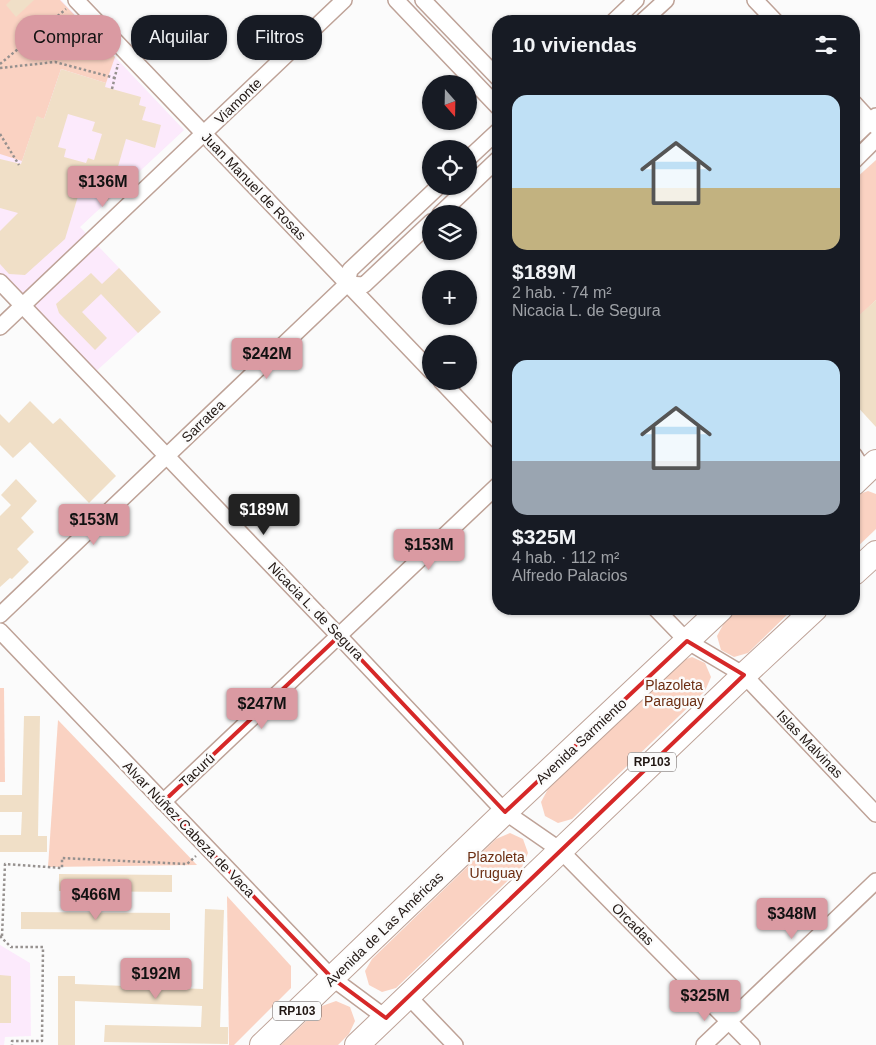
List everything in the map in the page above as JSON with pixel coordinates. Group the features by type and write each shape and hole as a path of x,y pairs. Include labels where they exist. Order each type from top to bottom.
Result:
{"main road":[{"path":"860,568 876,553"},
{"name":"Avenida Sarmiento","path":"505,812 715,615"},
{"name":"RP103","path":"357,1045 744,674 808,615"},
{"name":"Avenida de Las Américas","path":"262,1045 505,812"}],"street":[{"name":"Juan Manuel de Rosas","path":"76,0 422,363"},
{"name":"Viamonte","path":"0,327 344,0"},
{"path":"396,0 492,101"},
{"path":"423,0 492,72"},
{"path":"620,15 636,0"},
{"path":"650,15 666,0"},
{"path":"755,0 769,15"},
{"path":"860,108 874,121 860,132"},
{"path":"477,151 492,137"},
{"path":"860,154 876,139"},
{"path":"449,205 492,165"},
{"name":"Sarratea","path":"0,616 347,284 350,270 429,195"},
{"path":"347,284 364,285 422,230"},
{"name":"Nicacia L. de Segura","path":"0,282 167,455 505,812"},
{"path":"450,390 492,435"},
{"name":"Tacurú","path":"163,802 492,491"},
{"path":"662,615 687,641 744,674"},
{"name":"Alvar Núñez Cabeza de Vaca","path":"0,631 332,978 386,1018"},
{"name":"Islas Malvinas","path":"744,674 876,814"},
{"name":"Orcadas","path":"505,812 560,850 752,1045"},
{"path":"704,1045 876,881"},
{"path":"408,996 455,1045"}],"path":[{"path":"0,66 76,0"},
{"path":"112,89 123,48"},
{"path":"0,66 55,62 115,78"},
{"path":"0,134 19,165"},
{"path":"12,1045 12,1041 42,1041 43,947 11,947 1,936 5,864 62,868 62,858 187,864 207,847"}],"highlighted area":[{"path":"339,636 505,812 687,641 744,675 386,1018 332,978 163,802"}],"shaded area":[{"path":"0,0 61,0 75,15 15,15 15,60 118,60 184,130 80,227 161,312 93,374 0,278"},
{"path":"0,945 30,963 31,1036 5,1037 4,1045 0,1045"}],"green space":[{"path":"0,0 60,0 74,15 15,15 15,60 114,60 106,83 61,69 44,119 37,117 22,161 0,154"},
{"path":"876,160 876,300 860,315 860,175"},
{"path":"868,491 876,494 876,529 860,544 860,494"},
{"path":"733,615 787,615 748,653 734,657 721,650 717,636 724,623"},
{"name":"Plazoleta Paraguay","path":"692,657 705,663 711,677 705,691 572,819 558,823 545,816 541,802 548,789 678,662"},
{"path":"0,688 4,688 5,782 0,782"},
{"path":"58,720 197,865 48,867"},
{"name":"Plazoleta Uruguay","path":"510,833 523,839 528,853 522,867 396,988 382,992 369,985 365,971 372,959 496,839"},
{"path":"227,896 291,966 291,988 234,1045 229,1045"},
{"path":"336,1001 350,1007 355,1021 349,1034 338,1045 281,1045 322,1006"}],"building":[{"path":"11,0 34,0 15,16 6,5"},
{"path":"61,69 106,83 105,87 141,97 139,105 146,107 142,120 161,125 155,148 126,139 108,201 79,193 65,239 25,275 9,274 0,264 0,231 18,213 0,208 0,159 21,164 37,116 44,119","holes":["68,114 95,122 92,131 102,134 94,160 88,158 86,163 64,157 66,149 58,147"]},
{"path":"119,268 161,312 138,333 101,294 82,312 107,338 95,350 59,313 56,304 91,273 102,284"},
{"path":"876,300 876,427 860,410 860,315"},
{"path":"30,401 53,424 60,418 116,476 89,503 30,442 13,458 0,445 0,414 9,423"},
{"path":"16,479 37,501 21,518 34,532 17,549 29,562 12,579 10,578 0,587 0,516 11,505 1,495"},
{"path":"24,716 40,716 38,836 47,836 47,852 0,852 0,835 21,835 22,812 0,812 0,795 22,795"},
{"path":"59,874 172,875 172,892 59,891"},
{"path":"205,909 224,910 220,1027 228,1027 228,1044 104,1042 105,1025 201,1027 202,1006 75,1001 75,1045 58,1045 58,976 75,976 75,984 203,989"},
{"path":"21,912 170,913 170,930 21,929"},
{"path":"0,975 11,976 11,1023 0,1023"}]}
